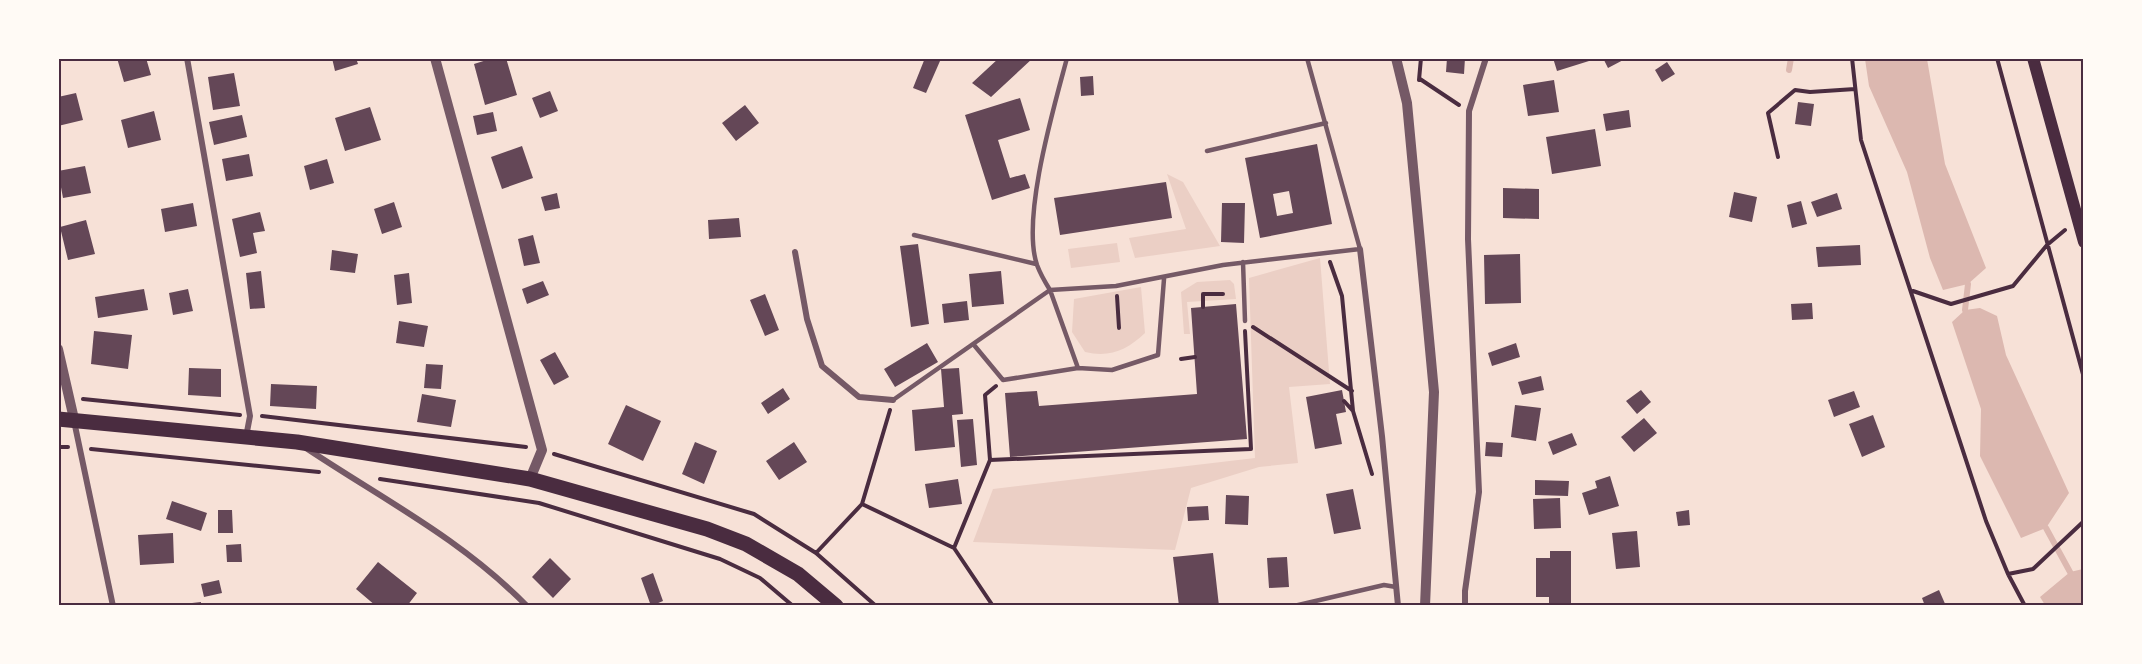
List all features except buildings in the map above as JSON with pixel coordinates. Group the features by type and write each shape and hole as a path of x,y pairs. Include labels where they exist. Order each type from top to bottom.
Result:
{"main road":[{"path":"2033,58 2084,242"},
{"path":"66,419 297,442 530,479 707,529 746,544 798,574 836,606"}],"street":[{"path":"187,58 250,416 246,438"},
{"path":"435,58 542,450 530,479"},
{"path":"1396,58 1407,103 1434,392 1425,606"},
{"path":"1465,606 1465,591 1479,492 1468,239 1469,111 1486,58"},
{"path":"1360,249 1382,436 1398,606"},
{"path":"795,252 807,319 822,366 859,397 893,400"},
{"path":"58,349 66,419 78,448 113,606"},
{"path":"297,442 449,537 500,578 527,606"}],"lane":[{"path":"1067,58 1035,200 1033,237 1036,264 1050,290 1078,368"},
{"path":"1084,58 1089,58"},
{"path":"893,400 1050,290 1116,286 1164,279 1243,262 1360,249 1307,58"},
{"path":"1207,151 1326,123"},
{"path":"914,235 1036,264"},
{"path":"1243,262 1245,321"},
{"path":"974,345 1003,380 1078,368 1112,369 1158,355 1164,279"},
{"path":"1294,606 1312,604 1384,585 1396,587"}],"path":[{"path":"1413,87 1420,79 1421,58"},
{"path":"1852,58 1861,140 1986,521 2008,574 2025,606"},
{"path":"1997,58 2084,378"},
{"path":"2082,58 2084,65"},
{"path":"1420,79 1469,111"},
{"path":"1778,157 1768,113 1795,90 1810,92 1855,89"},
{"path":"1912,291 1951,304 2013,286 2047,245 2078,220"},
{"path":"1329,262 1342,296 1353,411 1373,485"},
{"path":"1116,286 1119,328"},
{"path":"1203,307 1203,294 1223,294"},
{"path":"1245,321 1352,391"},
{"path":"990,460 1251,449 1245,321"},
{"path":"1181,359 1195,357"},
{"path":"954,548 990,460 985,395 1003,380"},
{"path":"816,553 862,504 893,400"},
{"path":"1344,401 1353,411"},
{"path":"58,447 346,474 539,503 720,559 760,579 793,606"},
{"path":"862,504 954,548 993,606"},
{"path":"2008,574 2033,569 2084,521"}],"shaded area":[{"path":"1865,59 1927,59 1945,164 1986,268 1968,284 1943,290 1930,258 1907,172 1869,86"},
{"path":"1167,174 1183,182 1220,246 1135,258 1129,238 1186,229"},
{"path":"1117,243 1120,262 1071,268 1068,249"},
{"path":"1320,258 1330,384 1289,387 1298,463 1259,467 1191,488 1175,550 973,542 993,489 1255,458 1249,278"},
{"path":"1230,280 1234,284 1236,299 1187,302 1190,334 1184,334 1181,292 1197,282"},
{"path":"1141,287 1145,333 1132,344 1118,351 1102,354 1085,352 1072,332 1074,299"},
{"path":"1980,308 1997,316 2006,355 2069,493 2046,528 2021,538 1980,456 1981,409 1952,322 1965,310"},
{"path":"2083,569 2083,605 2045,605 2040,597 2070,572"}],"waterway":[{"path":"1789,70 1791,58"},
{"path":"1965,310 1968,284"},
{"path":"2046,528 2070,572"}]}
